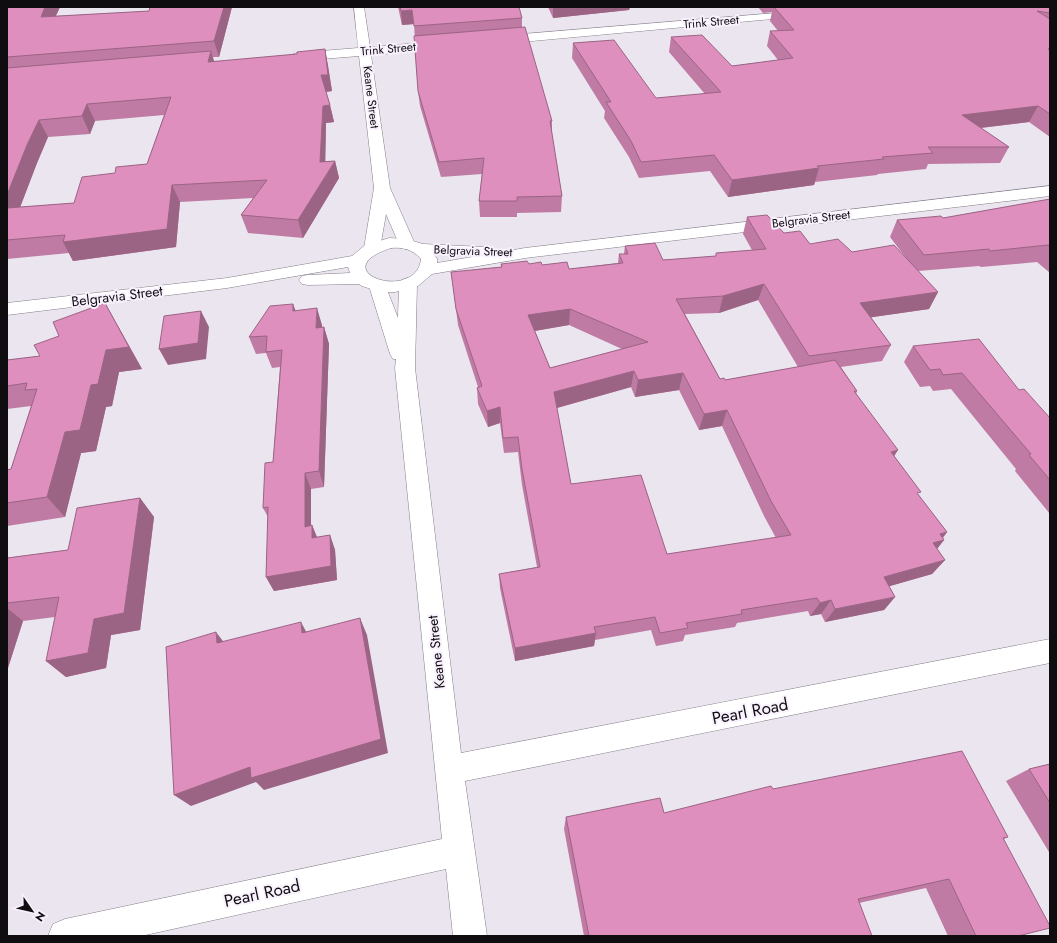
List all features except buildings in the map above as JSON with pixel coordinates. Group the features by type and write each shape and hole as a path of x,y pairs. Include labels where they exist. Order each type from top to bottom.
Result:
{"street":[{"name":"Keane Street","path":"359,7 382,188 372,248"},
{"name":"Trink Street","path":"484,41 810,14"},
{"name":"Trink Street","path":"285,58 452,44"},
{"name":"Keane Street","path":"382,188 414,246"},
{"name":"Belgravia Street","path":"427,270 525,253 1050,191"},
{"path":"389,243 414,246 429,259 427,270 416,280 408,284 388,287 368,283 361,278 356,270 358,260 363,253 372,248 389,243"},
{"name":"Belgravia Street","path":"414,246 525,253"},
{"name":"Belgravia Street","path":"7,309 226,283 358,260"},
{"name":"Belgravia Street","path":"226,283 361,278"},
{"name":"Keane Street","path":"408,284 405,368 449,770 470,936"},
{"name":"Keane Street","path":"378,286 405,368"},
{"name":"Pearl Road","path":"449,770 1050,651"},
{"name":"Pearl Road","path":"65,936 459,851"}]}
